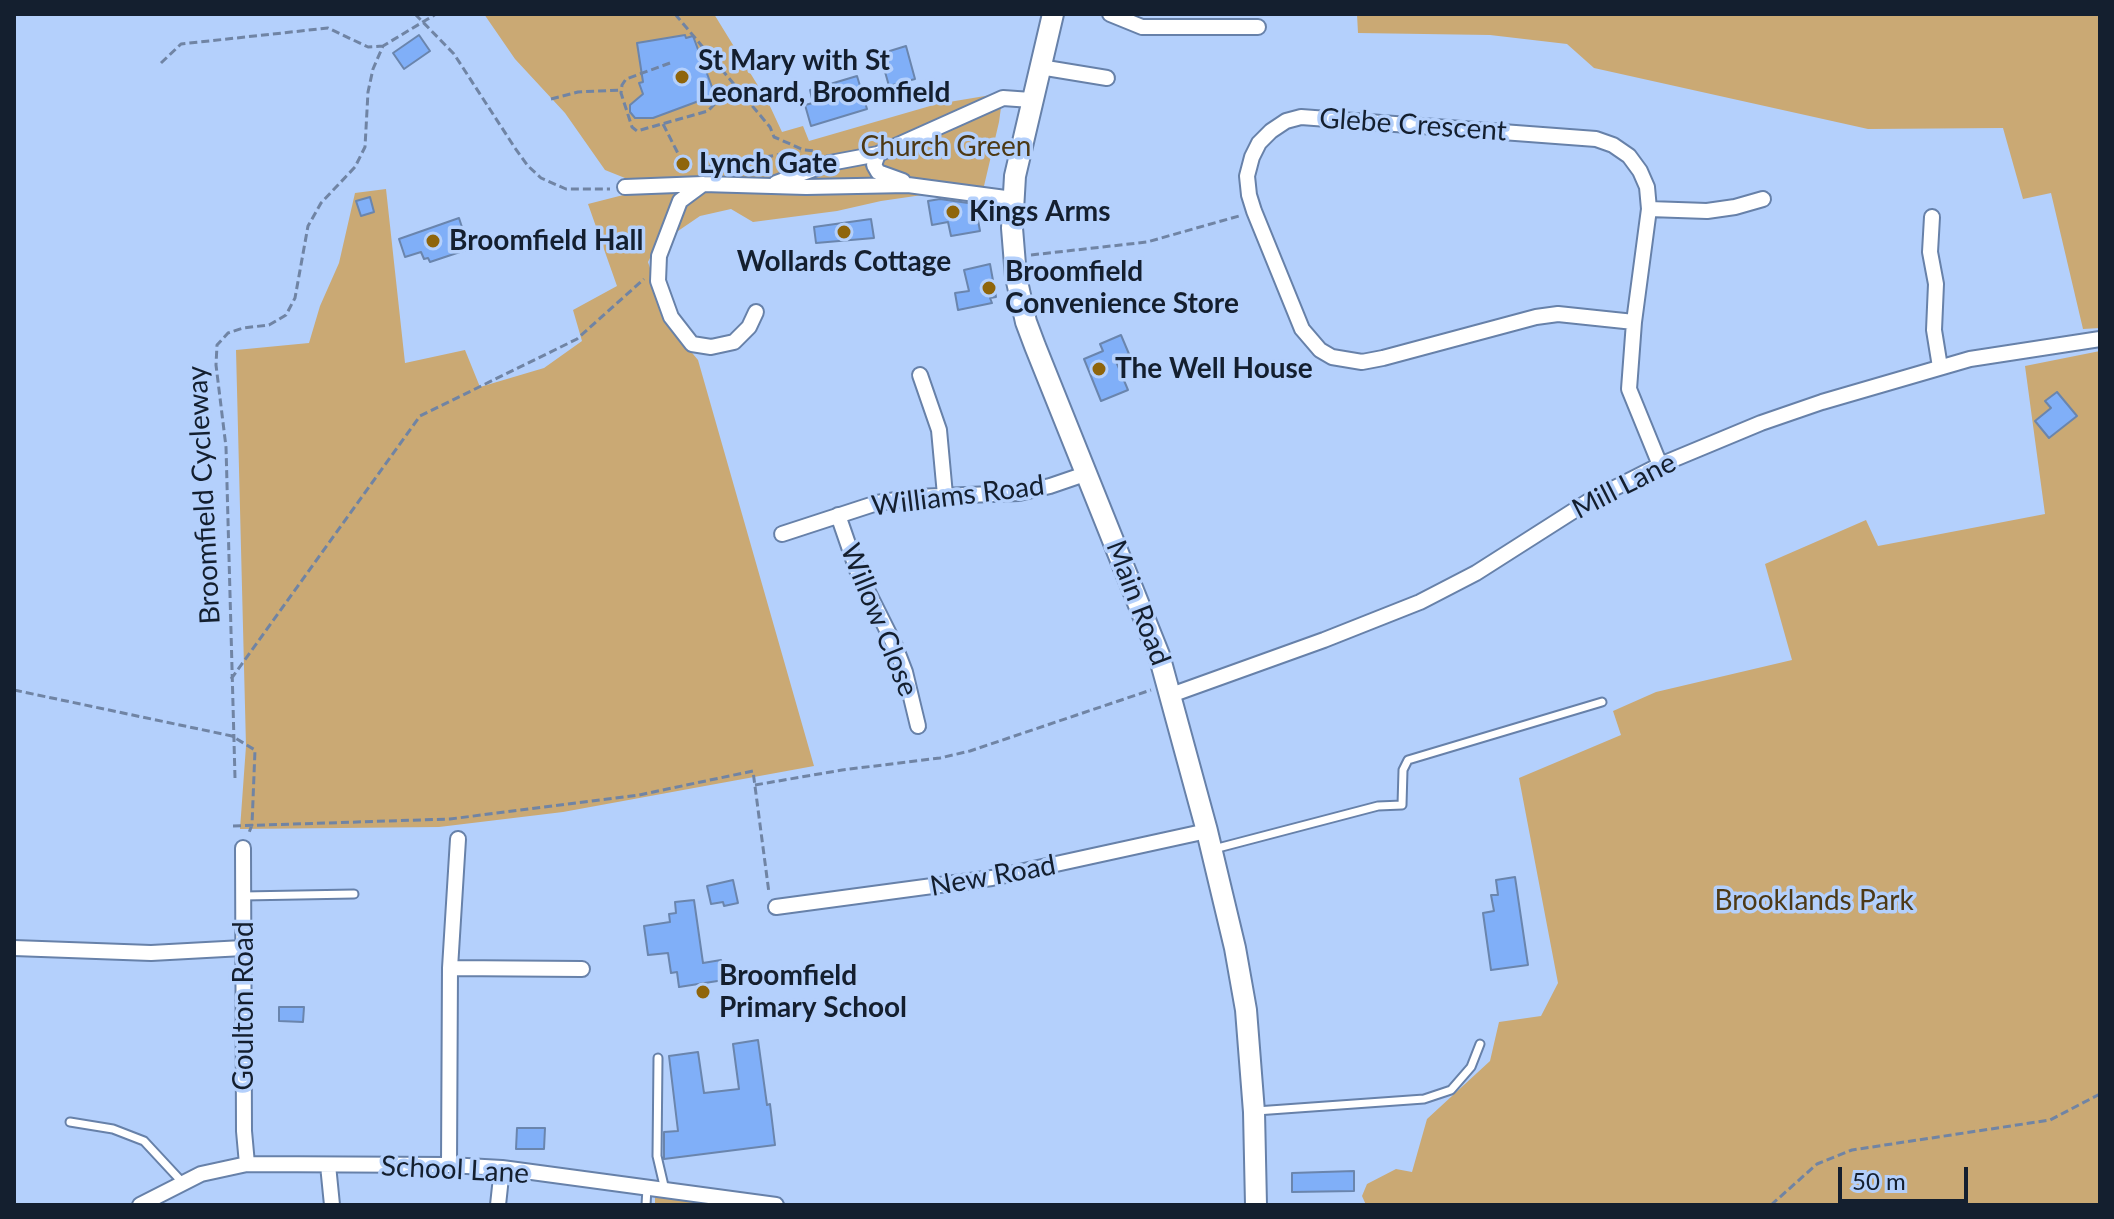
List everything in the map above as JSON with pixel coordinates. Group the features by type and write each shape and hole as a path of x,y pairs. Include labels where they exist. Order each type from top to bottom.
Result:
{"main road":[{"name":"Main Road","path":"1053,14 1018,156 1013,199 1014,257 1020,300 1026,322 1138,598 1163,692 1210,840 1242,981 1250,1040 1256,1205"}],"street":[{"path":"1110,14 1142,27 1235,20 1258,27"},
{"path":"1040,67 1107,78"},
{"path":"770,185 830,163 878,154 1003,98 1031,100"},
{"name":"Glebe Crescent","path":"1634,322 1558,314 1362,362 1332,357 1320,350 1302,329 1254,211 1247,176 1252,157 1259,143 1271,131 1286,121 1301,117 1596,139 1613,145 1629,156 1647,187 1649,209 1634,322 1629,389 1660,465"},
{"path":"878,154 874,165 878,172 930,187 1013,199"},
{"path":"625,187 699,184 930,187"},
{"path":"699,184 680,201 657,267 658,281 671,317 692,344 711,347 734,342 749,327 756,312"},
{"path":"1649,209 1707,211 1763,199"},
{"path":"1932,217 1930,252 1936,284 1934,330 1940,367"},
{"name":"Mill Lane","path":"1163,692 1324,640 1432,596 1485,567 1589,501 1660,465 1761,423 1940,367 2013,351 2100,339"},
{"path":"920,375 939,430 945,495"},
{"name":"Williams Road","path":"782,534 877,503 945,495 1019,493 1088,473"},
{"name":"Willow Close","path":"838,515 857,570 905,672 918,726"},
{"path":"449,1165 450,968 458,839"},
{"name":"New Road","path":"776,907 992,878 1210,840"},
{"name":"Goulton Road","path":"243,848 244,1131 247,1164"},
{"path":"14,948 151,953 243,948"},
{"path":"450,968 582,969"},
{"name":"School Lane","path":"140,1205 201,1174 247,1164 502,1168 776,1205"},
{"path":"328,1165 332,1205"},
{"path":"498,1205 502,1168"}],"lane":[{"path":"1210,840 1378,806 1402,805 1403,770 1408,760 1602,702"},
{"path":"243,896 354,894"},
{"path":"1254,1112 1424,1099 1451,1090 1471,1067 1480,1044"},
{"path":"658,1058 657,1156 665,1190"},
{"path":"70,1122 113,1129 144,1141 183,1183"},
{"path":"646,1205 647,1188"}],"path":[{"path":"415,14 454,54 515,148 541,178 566,189 625,187"},
{"path":"161,63 181,44 328,28 368,47 383,46 436,14"},
{"path":"675,14 770,127 774,137 784,144 817,151"},
{"name":"Broomfield Cycleway","path":"235,778 226,447 216,365 217,345 228,333 269,325 286,315 295,298 308,226 321,203 355,167 365,147 368,92 383,46"},
{"path":"670,63 626,79 621,90 632,127 637,131 708,111 735,84"},
{"path":"551,99 578,92 621,90"},
{"path":"663,124 699,184"},
{"path":"702,168 804,150"},
{"path":"1014,257 1147,242 1254,211"},
{"path":"231,679 420,416 577,339 657,267"},
{"path":"14,690 232,736 255,750 252,825"},
{"path":"755,785 940,758 1163,692"},
{"path":"233,826 450,819 639,795 753,771 770,899 776,907"},
{"path":"1771,1205 1817,1164 1852,1150 2050,1120 2100,1094"}],"green space":[{"name":"Church Green","path":"484,14 714,14 768,102 782,132 803,126 809,141 937,104 1003,93 984,186 753,222 731,209 700,216 656,246 648,262 669,325 698,360 814,766 563,812 439,827 240,829 246,746 236,350 309,343 320,306 339,263 355,193 386,189 405,363 465,350 480,387 544,368 582,341 573,310 617,286 588,204 635,192 630,180 605,170 565,113 515,59"},
{"path":"1357,14 2100,14 2100,328 2083,329 2051,193 2023,199 2003,128 1868,129 1594,68 1567,44 1490,35 1358,33"},
{"name":"Brooklands Park","path":"2100,351 2100,1205 1366,1205 1362,1196 1367,1184 1396,1169 1412,1172 1427,1119 1490,1061 1499,1022 1541,1016 1558,983 1519,778 1621,735 1613,711 1656,692 1792,660 1765,564 1866,520 1878,546 2045,514 2025,366"},
{"path":"655,1196 739,1205 655,1205"}],"building":[{"path":"419,35 430,51 404,69 393,53"},
{"name":"St Mary with St Leonard, Broomfield","path":"685,35 686,38 693,36 715,95 653,118 635,118 630,112 630,105 643,94 639,83 643,82 637,43"},
{"path":"906,46 915,79 889,86 880,54"},
{"path":"857,76 867,109 811,126 805,105 813,103 810,90"},
{"path":"370,197 374,212 361,216 356,201"},
{"name":"Kings Arms","path":"940,199 975,204 980,231 951,236 948,222 932,225 928,201"},
{"name":"Broomfield Hall","path":"459,218 469,249 430,262 428,258 424,259 421,252 405,257 399,239"},
{"name":"Wollards Cottage","path":"871,219 874,238 816,243 814,227"},
{"path":"990,264 996,297 990,298 992,303 958,310 955,293 969,291 964,270"},
{"name":"The Well House","path":"1121,335 1129,354 1115,359 1128,390 1101,401 1084,359 1103,351 1100,344"},
{"path":"2057,392 2077,416 2049,438 2035,421 2051,408 2045,401"},
{"path":"1515,877 1528,965 1491,970 1483,913 1494,911 1491,895 1498,895 1496,880"},
{"path":"733,880 738,903 724,906 723,902 711,904 707,886"},
{"path":"694,900 703,963 721,960 724,980 679,987 677,972 671,973 668,953 648,955 644,926 670,922 669,914 676,913 675,902"},
{"path":"279,1007 304,1007 303,1022 279,1021"},
{"path":"758,1040 775,1145 664,1159 664,1132 678,1131 669,1056 698,1052 704,1093 739,1089 733,1044"},
{"path":"517,1128 545,1128 544,1149 516,1149"},
{"path":"1354,1171 1354,1191 1292,1192 1292,1173"}],"place":[{"name":"St Mary with St Leonard, Broomfield","path":"682,77"},
{"name":"Lynch Gate","path":"683,164"},
{"name":"Kings Arms","path":"953,212"},
{"name":"Wollards Cottage","path":"844,232"},
{"name":"Broomfield Hall","path":"433,241"},
{"name":"Broomfield Convenience Store","path":"989,288"},
{"name":"The Well House","path":"1099,369"},
{"name":"Broomfield Primary School","path":"703,992"}]}
